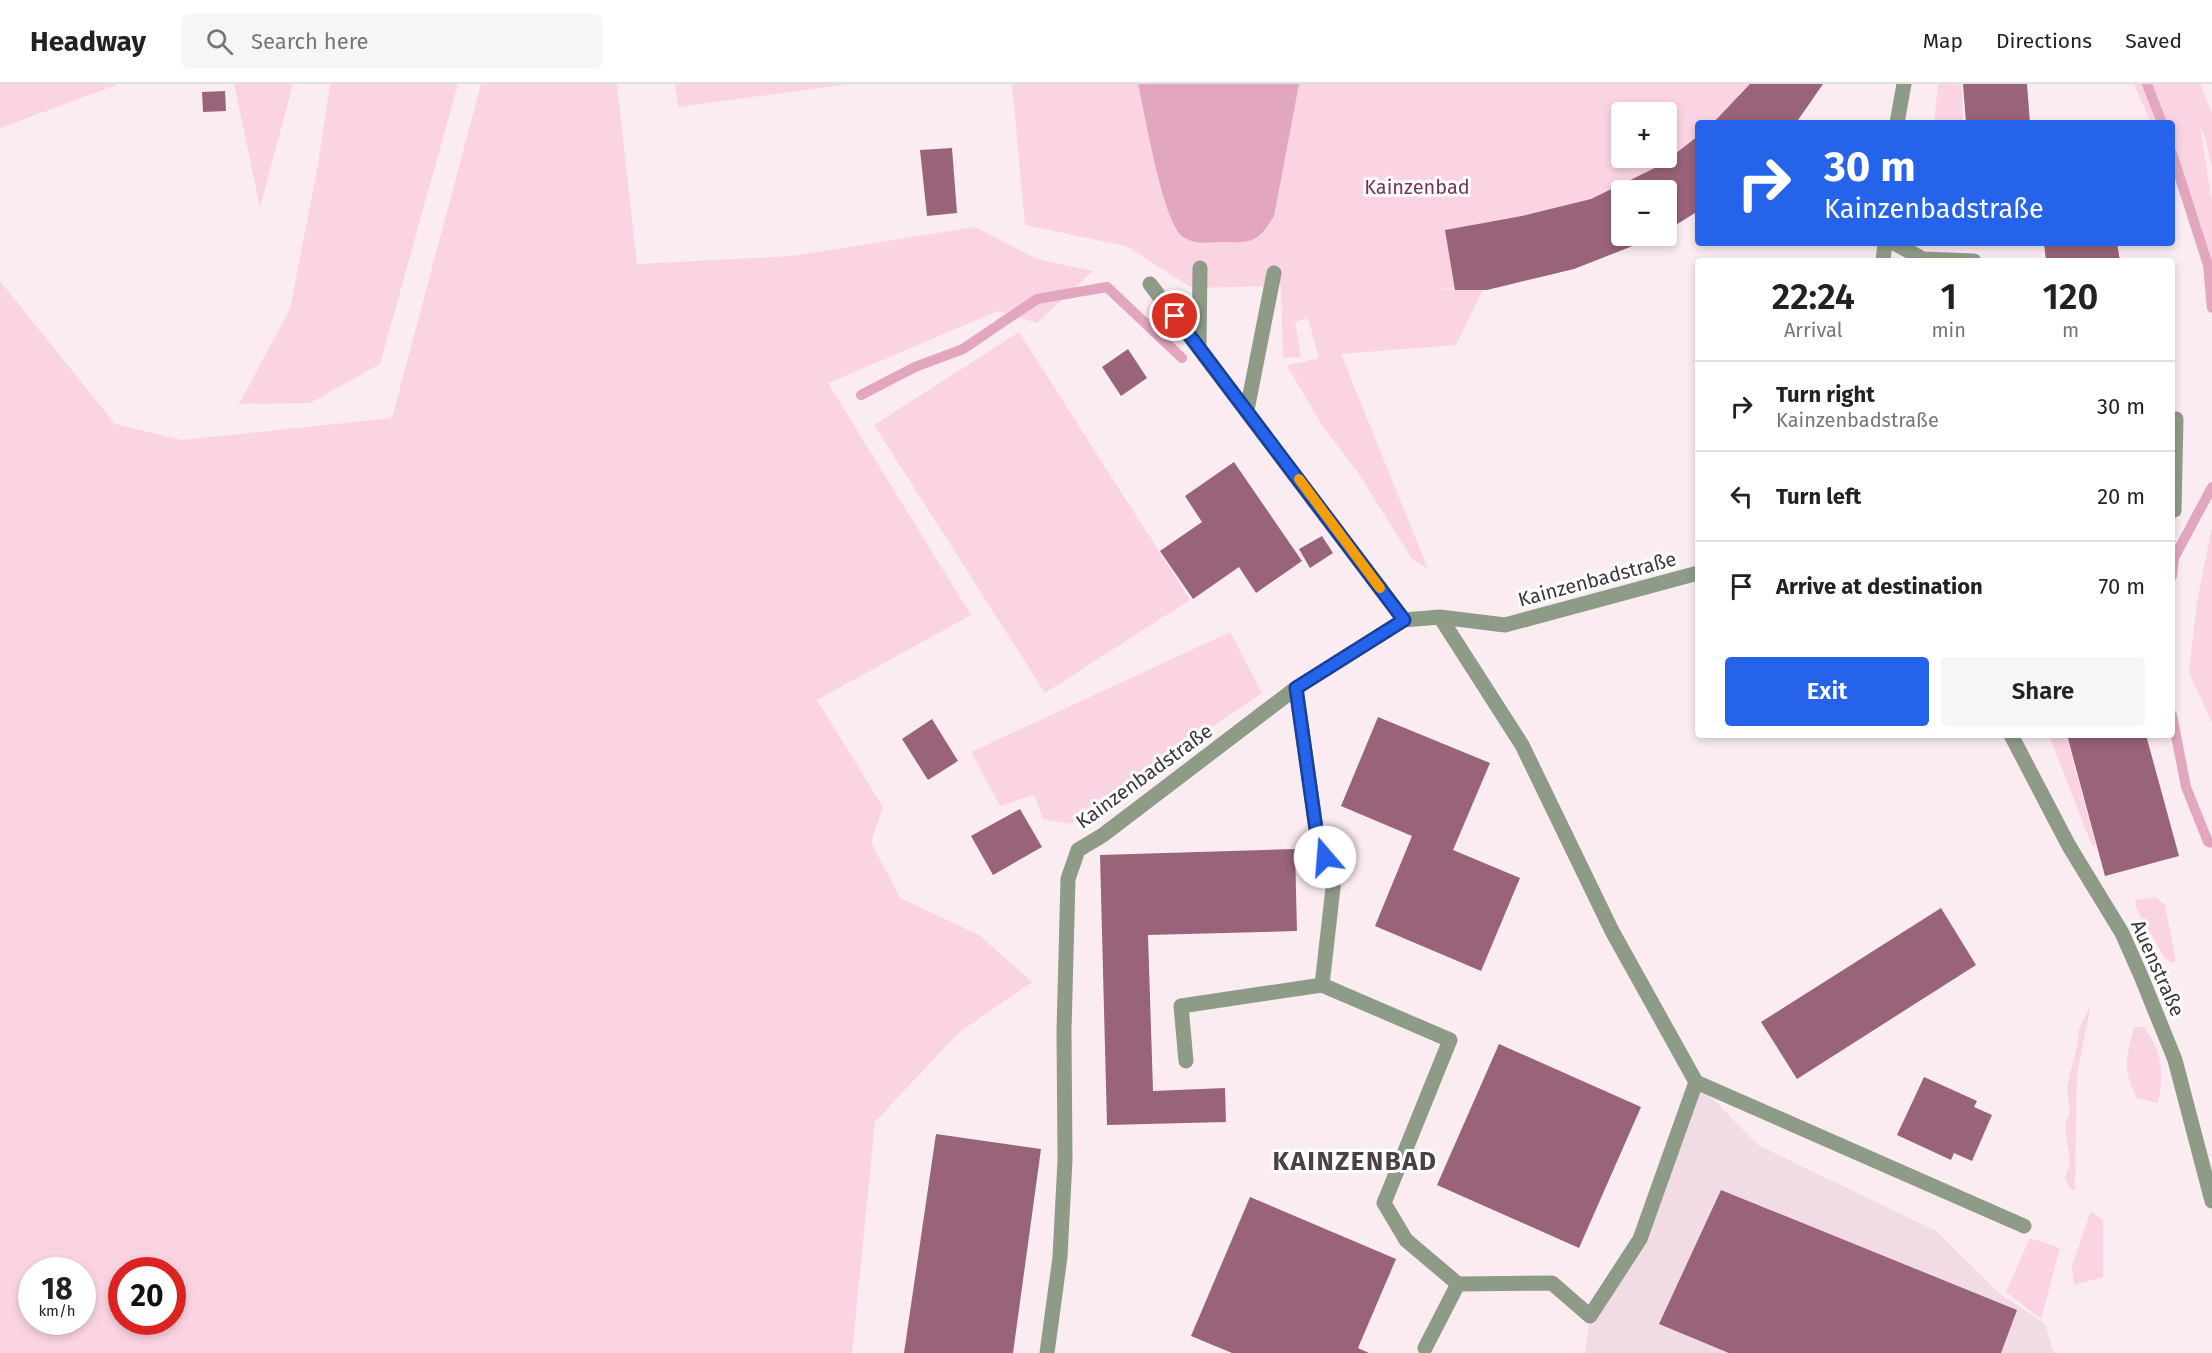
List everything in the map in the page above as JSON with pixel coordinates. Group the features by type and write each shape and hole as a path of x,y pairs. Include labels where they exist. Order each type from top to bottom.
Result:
{"street":[{"path":"1898,120 1904,84"},
{"path":"1899,246 1921,258"},
{"path":"1199,347 1200,268"},
{"path":"1247,410 1274,273"},
{"path":"1150,284 1404,620"},
{"path":"2175,464 2176,419"},
{"name":"Kainzenbadstraße","path":"1047,1353 1060,1257 1065,1160 1064,1031 1068,879 1078,850 1103,835 1296,688 1404,620 1440,617 1505,625 1695,574"},
{"path":"1440,617 1522,745 1612,931 1696,1082 2024,1226"},
{"path":"1296,688 1317,836 1334,879 1322,985"},
{"name":"Auenstraße","path":"2013,738 2069,846 2122,933 2141,976 2175,1060 2212,1201"},
{"path":"1186,1061 1181,1006 1322,985 1450,1040 1384,1203 1406,1240 1458,1284 1552,1282 1590,1316 1640,1239 1696,1082"},
{"path":"1425,1348 1458,1284"}],"shaded area":[{"path":"1138,84 1299,84 1274,216 1260,235 1250,241 1208,243 1191,241 1181,235 1174,225 1161,187"},
{"path":"1696,1082 1758,1145 1936,1231 1999,1293 2045,1324 2054,1353 1585,1353 1590,1316 1640,1239"}],"green space":[{"path":"0,84 119,84 0,128"},
{"path":"234,84 293,84 260,207"},
{"path":"330,84 458,84 380,364 310,403 239,404 290,309 318,165"},
{"path":"481,84 617,84 637,264 793,256 975,227 1037,259 1093,271 1037,323 998,311 828,383 971,615 817,700 883,807 871,842 900,898 979,935 1032,982 958,1033 875,1122 852,1353 0,1353 0,281 115,424 182,440 392,418"},
{"path":"675,84 850,84 678,107"},
{"name":"Kainzenbad","path":"1012,84 1822,84 1795,120 1695,120 1695,208 1677,197 1677,180 1611,180 1611,246 1627,246 1484,287 1434,288 1483,290 1456,345 1341,354 1428,569 1412,559 1357,471 1322,425 1287,366 1319,358 1308,318 1295,322 1301,357 1283,358 1281,286 1192,288 1126,246 1025,225"},
{"path":"1938,84 1962,84 1963,120 1934,120"},
{"path":"2134,84 2200,84 2212,113 2212,171 2205,137 2200,126 2212,202 2212,285 2201,223 2175,177 2175,120 2150,120"},
{"path":"1019,332 1190,600 1045,693 874,425"},
{"path":"2212,526 2212,723 2189,673 2197,602"},
{"path":"1230,632 1262,693 1069,824 1043,819 1034,795 1000,806 971,752"},
{"path":"2050,738 2067,738 2096,845 2092,846"},
{"path":"2156,897 2165,905 2176,961 2171,963 2164,957 2135,906 2136,900"},
{"path":"2091,1004 2077,1074 2075,1190 2070,1189 2065,1177 2070,1163 2065,1125 2070,1112 2067,1087 2079,1037 2077,1033"},
{"path":"2134,1027 2144,1027 2158,1054 2161,1081 2158,1103 2137,1098 2129,1079 2127,1055"},
{"path":"2091,1211 2103,1220 2103,1277 2074,1285 2072,1266"},
{"path":"2030,1238 2060,1248 2041,1319 2006,1292"}],"building":[{"path":"1750,84 1823,84 1798,120 1716,120"},
{"path":"1963,84 2027,84 2030,120 1966,120"},
{"path":"225,91 226,111 203,112 202,92"},
{"path":"1695,138 1695,213 1677,224 1677,180 1630,180 1655,168 1677,168 1677,152"},
{"path":"952,148 957,213 927,216 920,150"},
{"path":"1611,189 1611,246 1633,246 1574,269 1487,290 1455,290 1445,230 1522,216 1591,199"},
{"path":"2044,246 2118,246 2120,258 2046,258"},
{"path":"1128,349 1147,378 1121,396 1102,367"},
{"path":"1234,462 1302,561 1256,593 1239,567 1193,599 1160,551 1202,522 1185,496"},
{"path":"1322,536 1333,553 1310,568 1299,549"},
{"path":"1378,717 1490,763 1453,850 1520,878 1481,971 1375,926 1412,836 1341,806"},
{"path":"932,719 958,761 928,780 902,739"},
{"path":"2068,738 2147,738 2179,856 2105,876"},
{"path":"1020,809 1042,847 993,875 971,836"},
{"path":"1295,849 1297,931 1148,935 1153,1091 1225,1088 1226,1122 1107,1125 1100,855"},
{"path":"1941,908 1976,965 1797,1079 1761,1022"},
{"path":"1499,1044 1641,1107 1579,1248 1437,1185"},
{"path":"1924,1077 1977,1101 1974,1107 1992,1115 1972,1161 1954,1153 1951,1160 1897,1135"},
{"path":"936,1134 1041,1149 1013,1353 904,1353"},
{"path":"1721,1190 2017,1310 2001,1353 1729,1353 1659,1324"},
{"path":"1250,1197 1396,1259 1358,1348 1369,1353 1232,1353 1191,1336"}],"waterway":[{"path":"2147,84 2161,120"},
{"path":"2175,162 2208,265 2212,308"},
{"path":"861,395 915,367 963,349 1037,299 1107,287 1182,358"},
{"path":"2175,556 2212,487"},
{"path":"2175,730 2186,787 2208,842 2212,843"}],"slow traffic":[{"path":"1299,479 1380,588"}],"district":[{"name":"KAINZENBAD","path":"1355,1161"}],"route":[{"path":"1175,316 1404,620 1296,688 1317,836 1325,857"}]}
